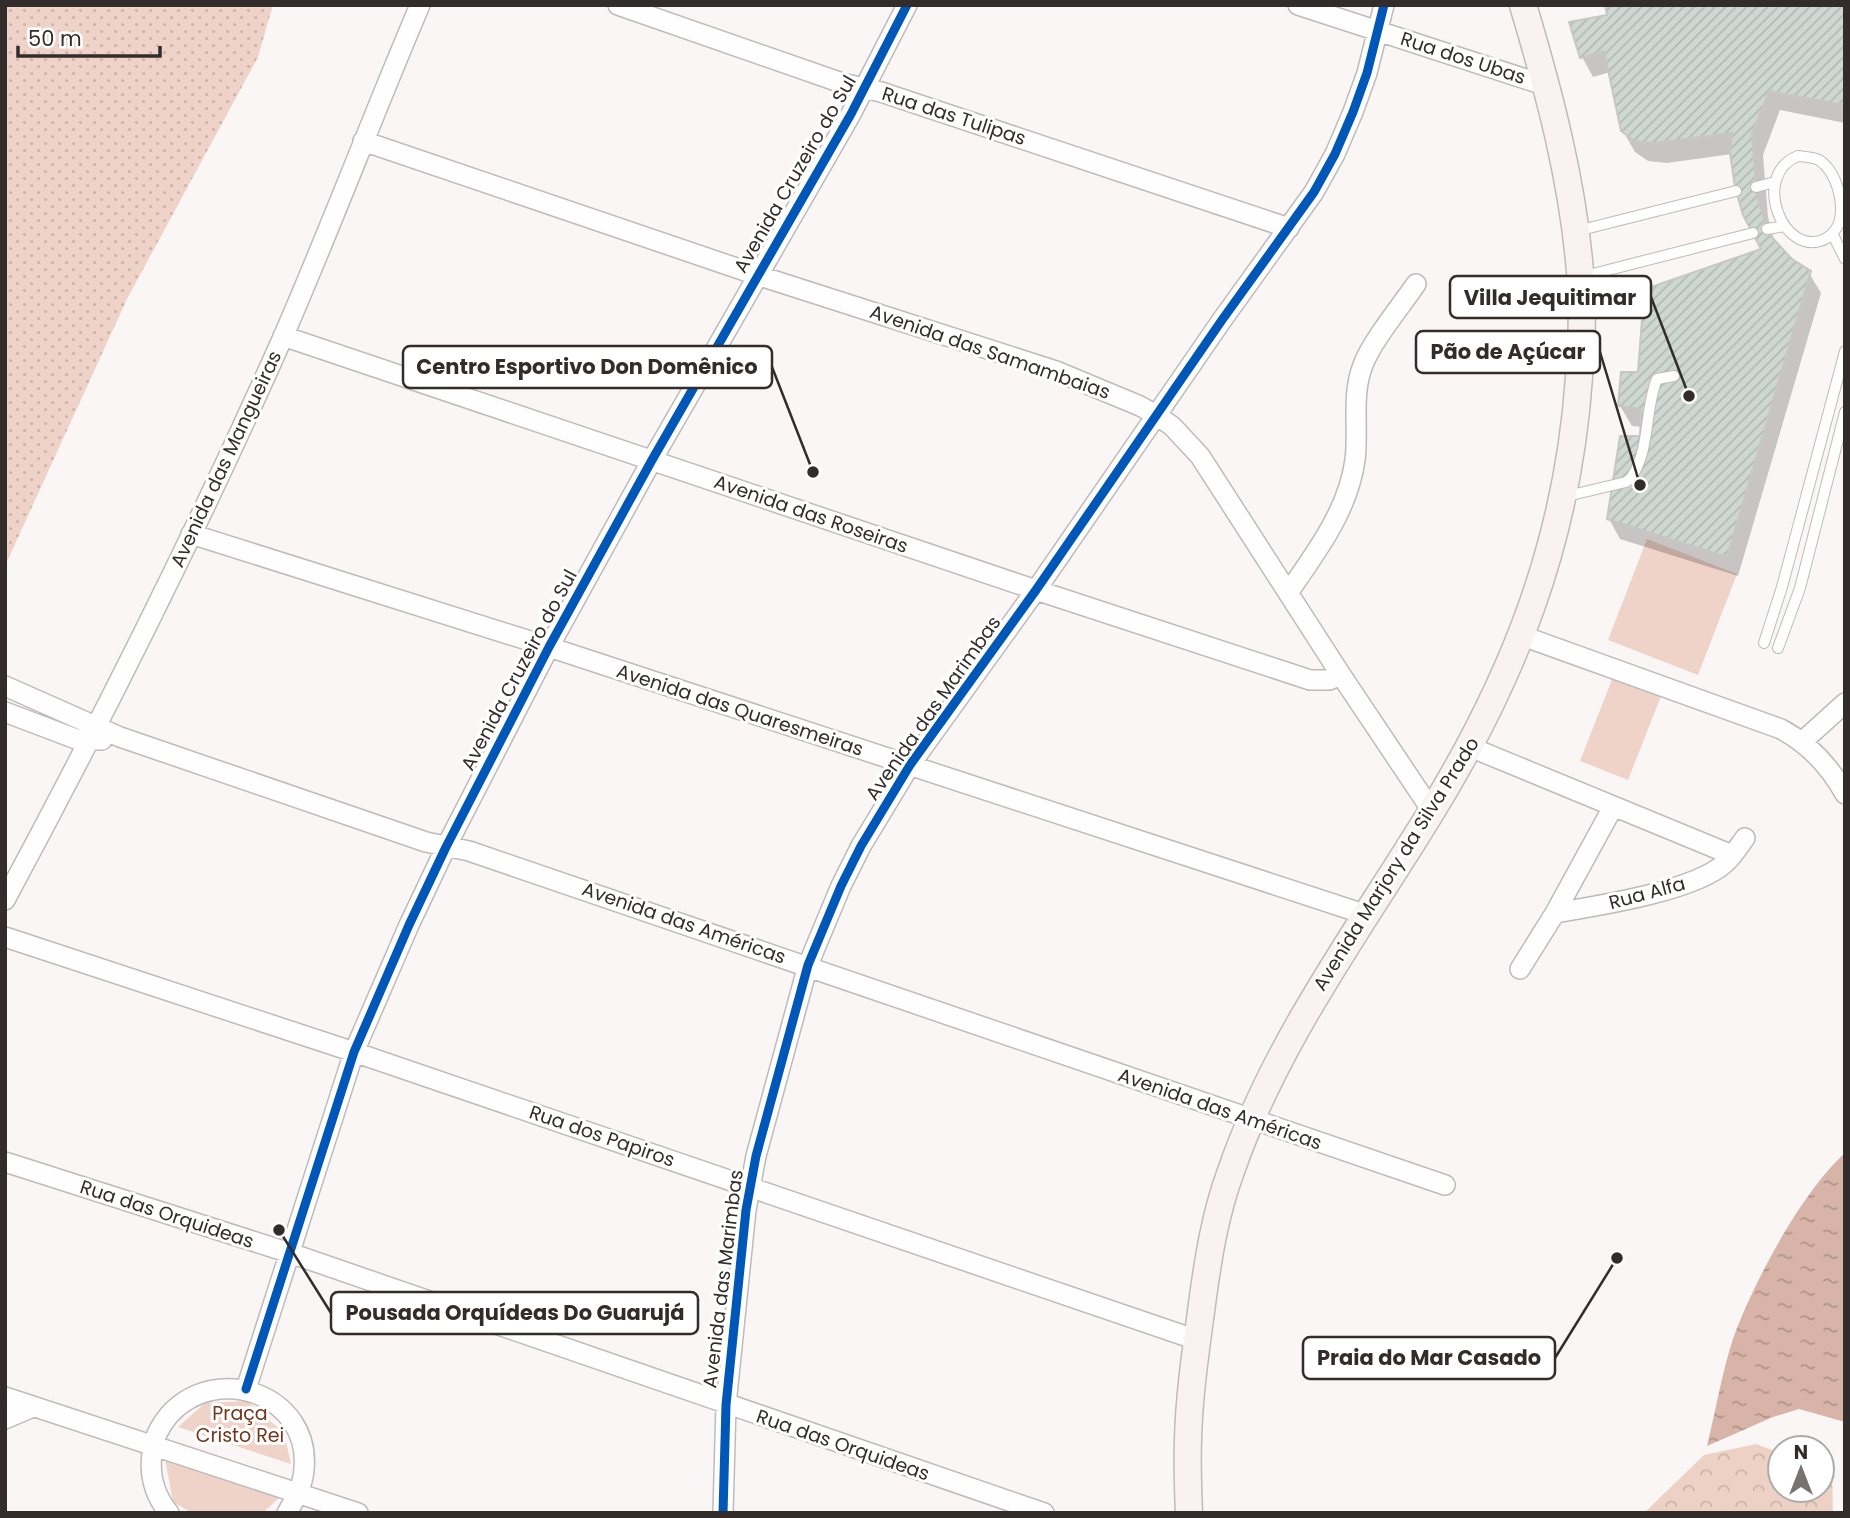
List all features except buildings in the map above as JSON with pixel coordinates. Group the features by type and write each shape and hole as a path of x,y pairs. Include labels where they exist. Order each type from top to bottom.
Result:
{"main road":[{"name":"Avenida Marjory da Silva Prado","path":"1189,1513 1188,1438 1197,1340 1213,1230 1230,1172 1278,1062 1309,1003 1367,915 1470,747 1540,587 1563,497 1577,404 1581,354 1581,277 1547,86 1523,5"}],"street":[{"name":"Avenida das Mangueiras","path":"5,900 94,734 283,336 420,5"},
{"name":"Rua das Tulipas","path":"618,5 842,83 865,88 1289,228"},
{"name":"Avenida Cruzeiro do Sul","path":"246,1390 354,1052 446,847 549,647 652,460 865,88 907,5"},
{"name":"Rua dos Ubas","path":"1298,5 1547,86"},
{"name":"Avenida das Marimbas","path":"723,1513 726,1405 750,1187 766,1117 808,965 836,897 861,846 910,765 1036,590 1314,192 1335,154 1353,112 1379,30 1384,5"},
{"name":"Avenida das Samambaias","path":"363,141 757,275 1022,359 1106,391 1172,425 1200,456 1340,675 1432,811"},
{"path":"1288,593 1344,504 1355,460 1356,396 1362,366 1416,284"},
{"name":"Avenida das Roseiras","path":"283,336 1310,680 1329,680 1340,675"},
{"name":"Avenida das Quaresmeiras","path":"191,534 549,647 1367,915"},
{"path":"1520,635 1744,710 1803,741 1825,764 1845,794"},
{"path":"5,686 94,734"},
{"path":"1803,741 1845,703"},
{"name":"Avenida das Américas","path":"5,712 58,733 120,737 426,842 469,851 1445,1185"},
{"path":"1470,747 1732,855"},
{"path":"1520,969 1555,914 1613,807"},
{"name":"Rua Alfa","path":"1555,914 1688,883 1725,863 1745,838"},
{"name":"Rua dos Papiros","path":"5,937 354,1052 1197,1340"},
{"name":"Rua das Orquideas","path":"5,1162 290,1253 1044,1513"},
{"path":"169,1513 153,1486 150,1466 153,1445 162,1423 178,1405 198,1393 222,1388 246,1390 270,1400 289,1418 301,1441 304,1467 299,1492 287,1513"},
{"path":"5,1397 358,1513"},
{"path":"5,1419 33,1407"}],"lane":[{"path":"1798,156 1819,160 1829,171 1838,190 1841,215 1833,235 1821,241 1810,241 1799,238 1785,226 1776,208 1775,182 1786,161 1798,156"},
{"path":"1756,187 1775,182"},
{"path":"1575,232 1736,191"},
{"path":"1767,229 1785,226"},
{"path":"1581,277 1753,233"},
{"path":"1833,235 1845,259"},
{"path":"1764,643 1782,587 1845,351"},
{"path":"1563,497 1626,482 1631,478 1646,436 1657,379 1674,376"},
{"path":"1778,648 1800,588 1845,412"}],"green space":[{"path":"5,5 273,5 258,57 127,299 5,566"},
{"path":"1647,539 1737,574 1698,675 1608,640"},
{"path":"1615,672 1663,691 1628,780 1580,761"},
{"name":"Praça Cristo Rei","path":"247,1401 284,1433 291,1464 178,1427 205,1403"},
{"path":"1756,1444 1766,1448 1766,1504 1833,1504 1833,1513 1644,1513 1704,1455"},
{"name":"Praça Cristo Rei","path":"165,1459 281,1496 263,1513 192,1513 173,1502"}],"water":[{"path":"1845,1153 1845,1422 1799,1409 1773,1417 1707,1446 1730,1349 1754,1289 1796,1214 1828,1170"}],"cycle path":[{"path":"246,1389 354,1052 446,847 549,647 652,460 851,114 907,5"},
{"path":"723,1513 726,1405 746,1210 756,1156 808,965 841,886 861,846 910,765 1036,590 1222,320 1314,192 1335,154 1353,112 1367,73 1384,5"}],"place":[{"name":"Villa Jequitimar","path":"1689,396"},
{"name":"Centro Esportivo Don Domênico","path":"813,472"},
{"name":"Pão de Açúcar","path":"1640,485"},
{"name":"Pousada Orquídeas Do Guarujá","path":"279,1230"},
{"name":"Praia do Mar Casado","path":"1617,1258"}]}
